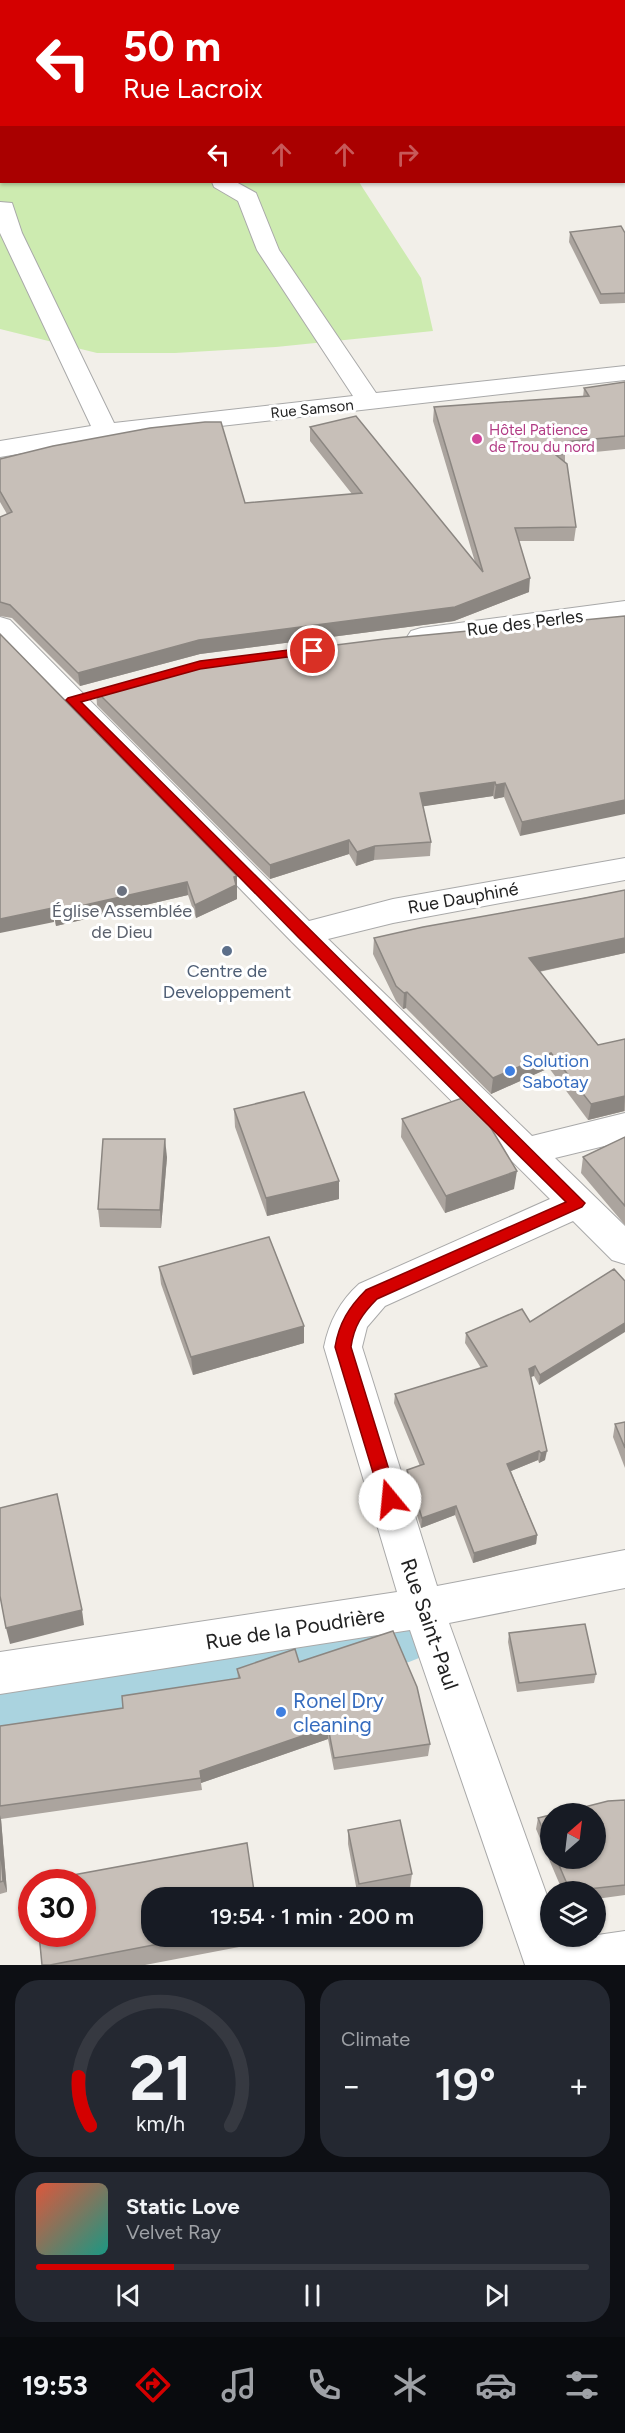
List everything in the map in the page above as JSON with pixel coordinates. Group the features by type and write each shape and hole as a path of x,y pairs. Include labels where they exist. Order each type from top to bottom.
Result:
{"street":[{"path":"224,183 248,198 268,250 370,403"},
{"path":"1,206 10,233 106,430"},
{"name":"Rue Samson","path":"0,449 106,430 370,403 625,373"},
{"name":"Rue des Perles","path":"398,640 625,610"},
{"path":"0,626 303,934 625,1249"},
{"path":"72,700 104,692"},
{"name":"Rue Dauphiné","path":"303,934 393,911 625,868"},
{"path":"525,1152 625,1127"},
{"name":"Rue Saint-Paul","path":"550,1965 423,1608 343,1347 346,1328 359,1307 372,1295 577,1203"},
{"name":"Rue de la Poudrière","path":"0,1673 423,1608 625,1569"},
{"path":"550,1965 625,1954"}],"green space":[{"path":"0,183 360,183 421,278 433,331 276,347 175,353 97,353 0,329"}],"building":[{"path":"621,226 625,233 625,293 601,294 570,232"},
{"path":"625,382 625,436 564,442 566,454 556,455 567,464 576,527 515,528 530,578 455,607 199,640 78,673 10,605 0,602 0,517 12,512 0,491 0,459 53,446 150,428 221,422 245,503 362,493 310,427 356,416 483,572 434,407 589,396 584,388"},
{"path":"625,616 625,800 522,822 505,783 496,785 495,782 420,793 431,842 375,846 357,852 349,840 270,865 96,691 201,662 384,639"},
{"path":"0,634 237,876 234,877 236,885 195,905 187,882 54,912 53,908 0,919"},
{"path":"625,890 625,938 529,958 598,1045 625,1039 625,1096 591,1104 551,1053 493,1078 407,992 404,993 396,986 374,938 423,927"},
{"path":"304,1092 339,1181 266,1198 234,1109"},
{"path":"465,1097 483,1115 517,1171 446,1196 402,1119"},
{"path":"625,1137 625,1206 583,1157"},
{"path":"103,1139 165,1139 160,1210 98,1209"},
{"path":"269,1237 304,1326 191,1357 159,1267"},
{"path":"614,1269 625,1281 625,1323 540,1375 535,1366 529,1369 547,1451 541,1453 539,1451 507,1464 537,1535 474,1553 456,1506 422,1518 407,1470 424,1464 395,1394 487,1366 466,1333 522,1309 530,1322"},
{"path":"625,1422 625,1448 615,1424"},
{"path":"57,1494 82,1610 6,1628 0,1596 0,1508"},
{"path":"585,1624 596,1674 519,1683 509,1633"},
{"path":"393,1631 417,1687 430,1744 334,1758 328,1727 200,1771 201,1778 0,1806 0,1726 123,1708 122,1696 240,1678 237,1669 295,1649 299,1662"},
{"path":"625,1800 625,1885 606,1887 606,1881 566,1881 561,1869 606,1869 606,1803 600,1803"},
{"path":"400,1820 412,1874 359,1884 348,1830"},
{"path":"0,1838 3,1881 0,1882"},
{"path":"247,1843 253,1887 141,1887 141,1947 143,1947 42,1965 40,1947 96,1947 96,1871"}],"waterway":[{"path":"0,1705 409,1628"}],"place":[{"name":"Hôtel Patience de Trou du nord","path":"477,439"},
{"name":"Église Assemblée de Dieu","path":"122,891"},
{"name":"Centre de Developpement","path":"227,951"},
{"name":"Solution Sabotay","path":"510,1071"},
{"name":"Ronel Dry cleaning","path":"281,1712"}],"route":[{"path":"313,651 200,665 72,700 303,934 577,1203 372,1295 359,1307 346,1328 343,1347 390,1499"}]}
